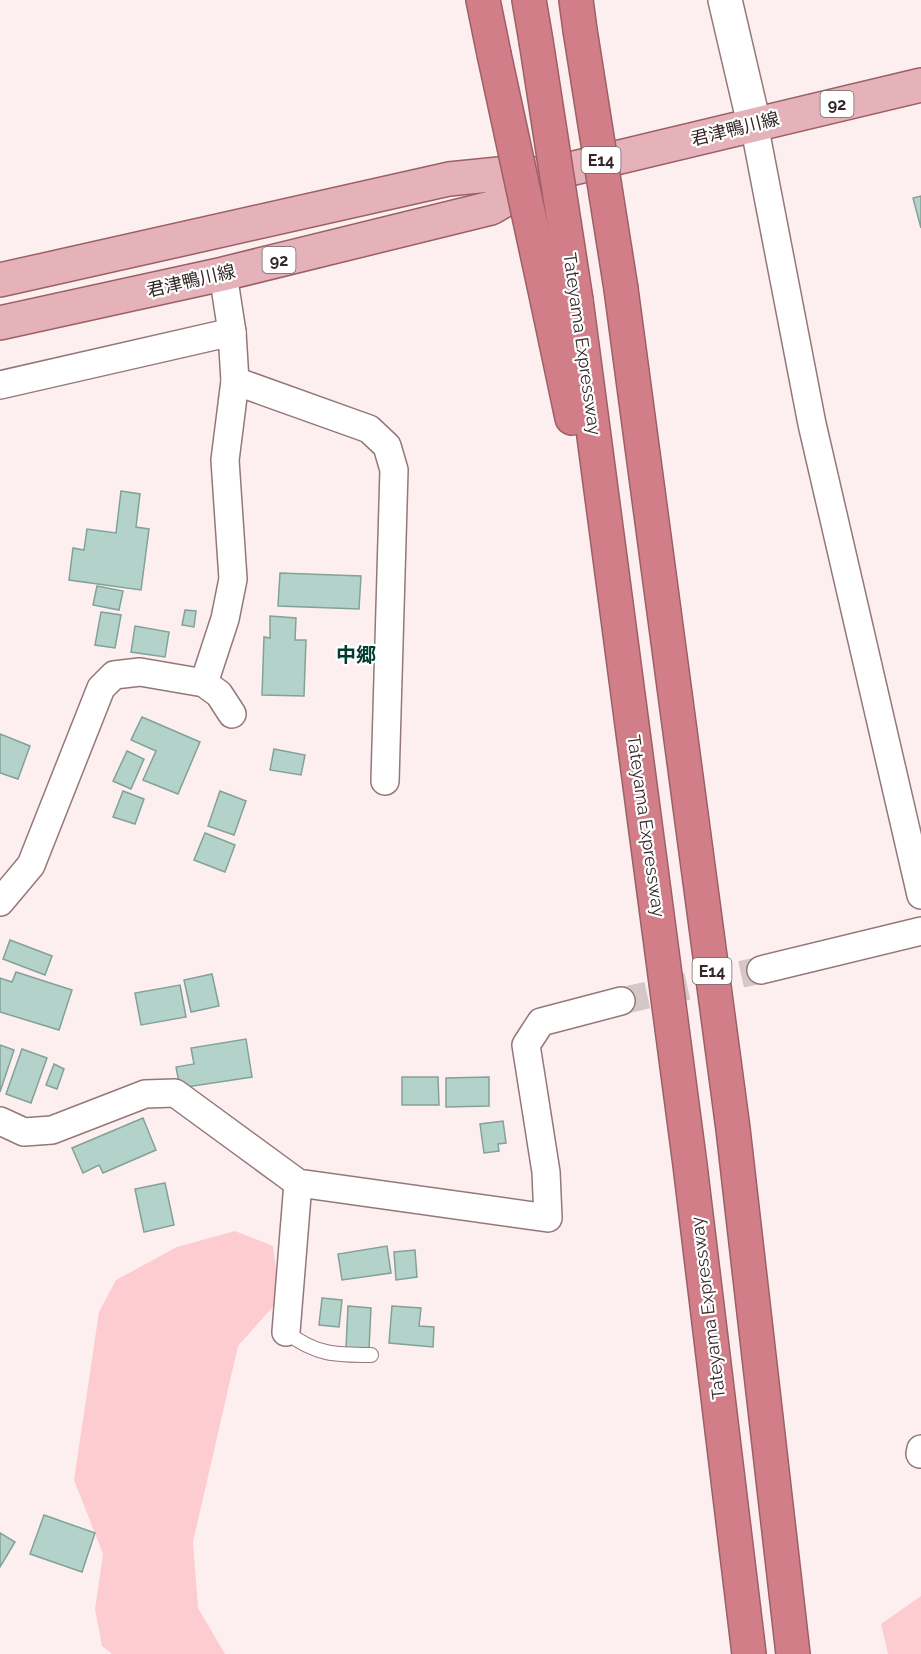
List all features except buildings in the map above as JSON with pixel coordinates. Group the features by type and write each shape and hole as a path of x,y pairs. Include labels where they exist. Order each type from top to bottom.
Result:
{"highway":[{"path":"483,0 494,54 562,302"},
{"name":"Tateyama Expressway","path":"529,0 536,41 562,302 624,666 690,1165 749,1654"},
{"name":"E14","path":"578,15 621,289 733,1129 793,1654"}],"main road":[{"name":"君津鴨川線","path":"0,280 449,179 499,174 549,174 921,85"},
{"name":"君津鴨川線","path":"0,323 223,274 491,208 549,174"}],"street":[{"path":"725,0 754,124 812,424 921,895"},
{"path":"204,683 225,619 233,579 225,460 236,381 232,332 223,274"},
{"path":"0,385 232,332"},
{"path":"236,381 369,429 387,446 394,470 385,781"},
{"path":"0,902 31,865 101,688 114,675 140,672 204,683 219,694 232,714"},
{"path":"761,970 921,931"},
{"path":"0,1121 24,1132 52,1130 145,1094 175,1094 298,1183 548,1218 546,1172 526,1045 541,1022 621,1001"},
{"path":"286,1332 298,1183"}],"lane":[{"path":"286,1332 301,1343 330,1354 371,1355"}],"shaded area":[{"path":"235,1231 273,1246 280,1299 238,1346 193,1542 198,1608 225,1654 112,1654 102,1646 95,1609 103,1554 74,1480 99,1312 116,1280 177,1247"},
{"path":"921,1596 921,1654 888,1654 881,1624"}],"tunnel":[{"path":"621,1001 761,970"}],"district":[{"name":"中郷","path":"356,655"}]}
